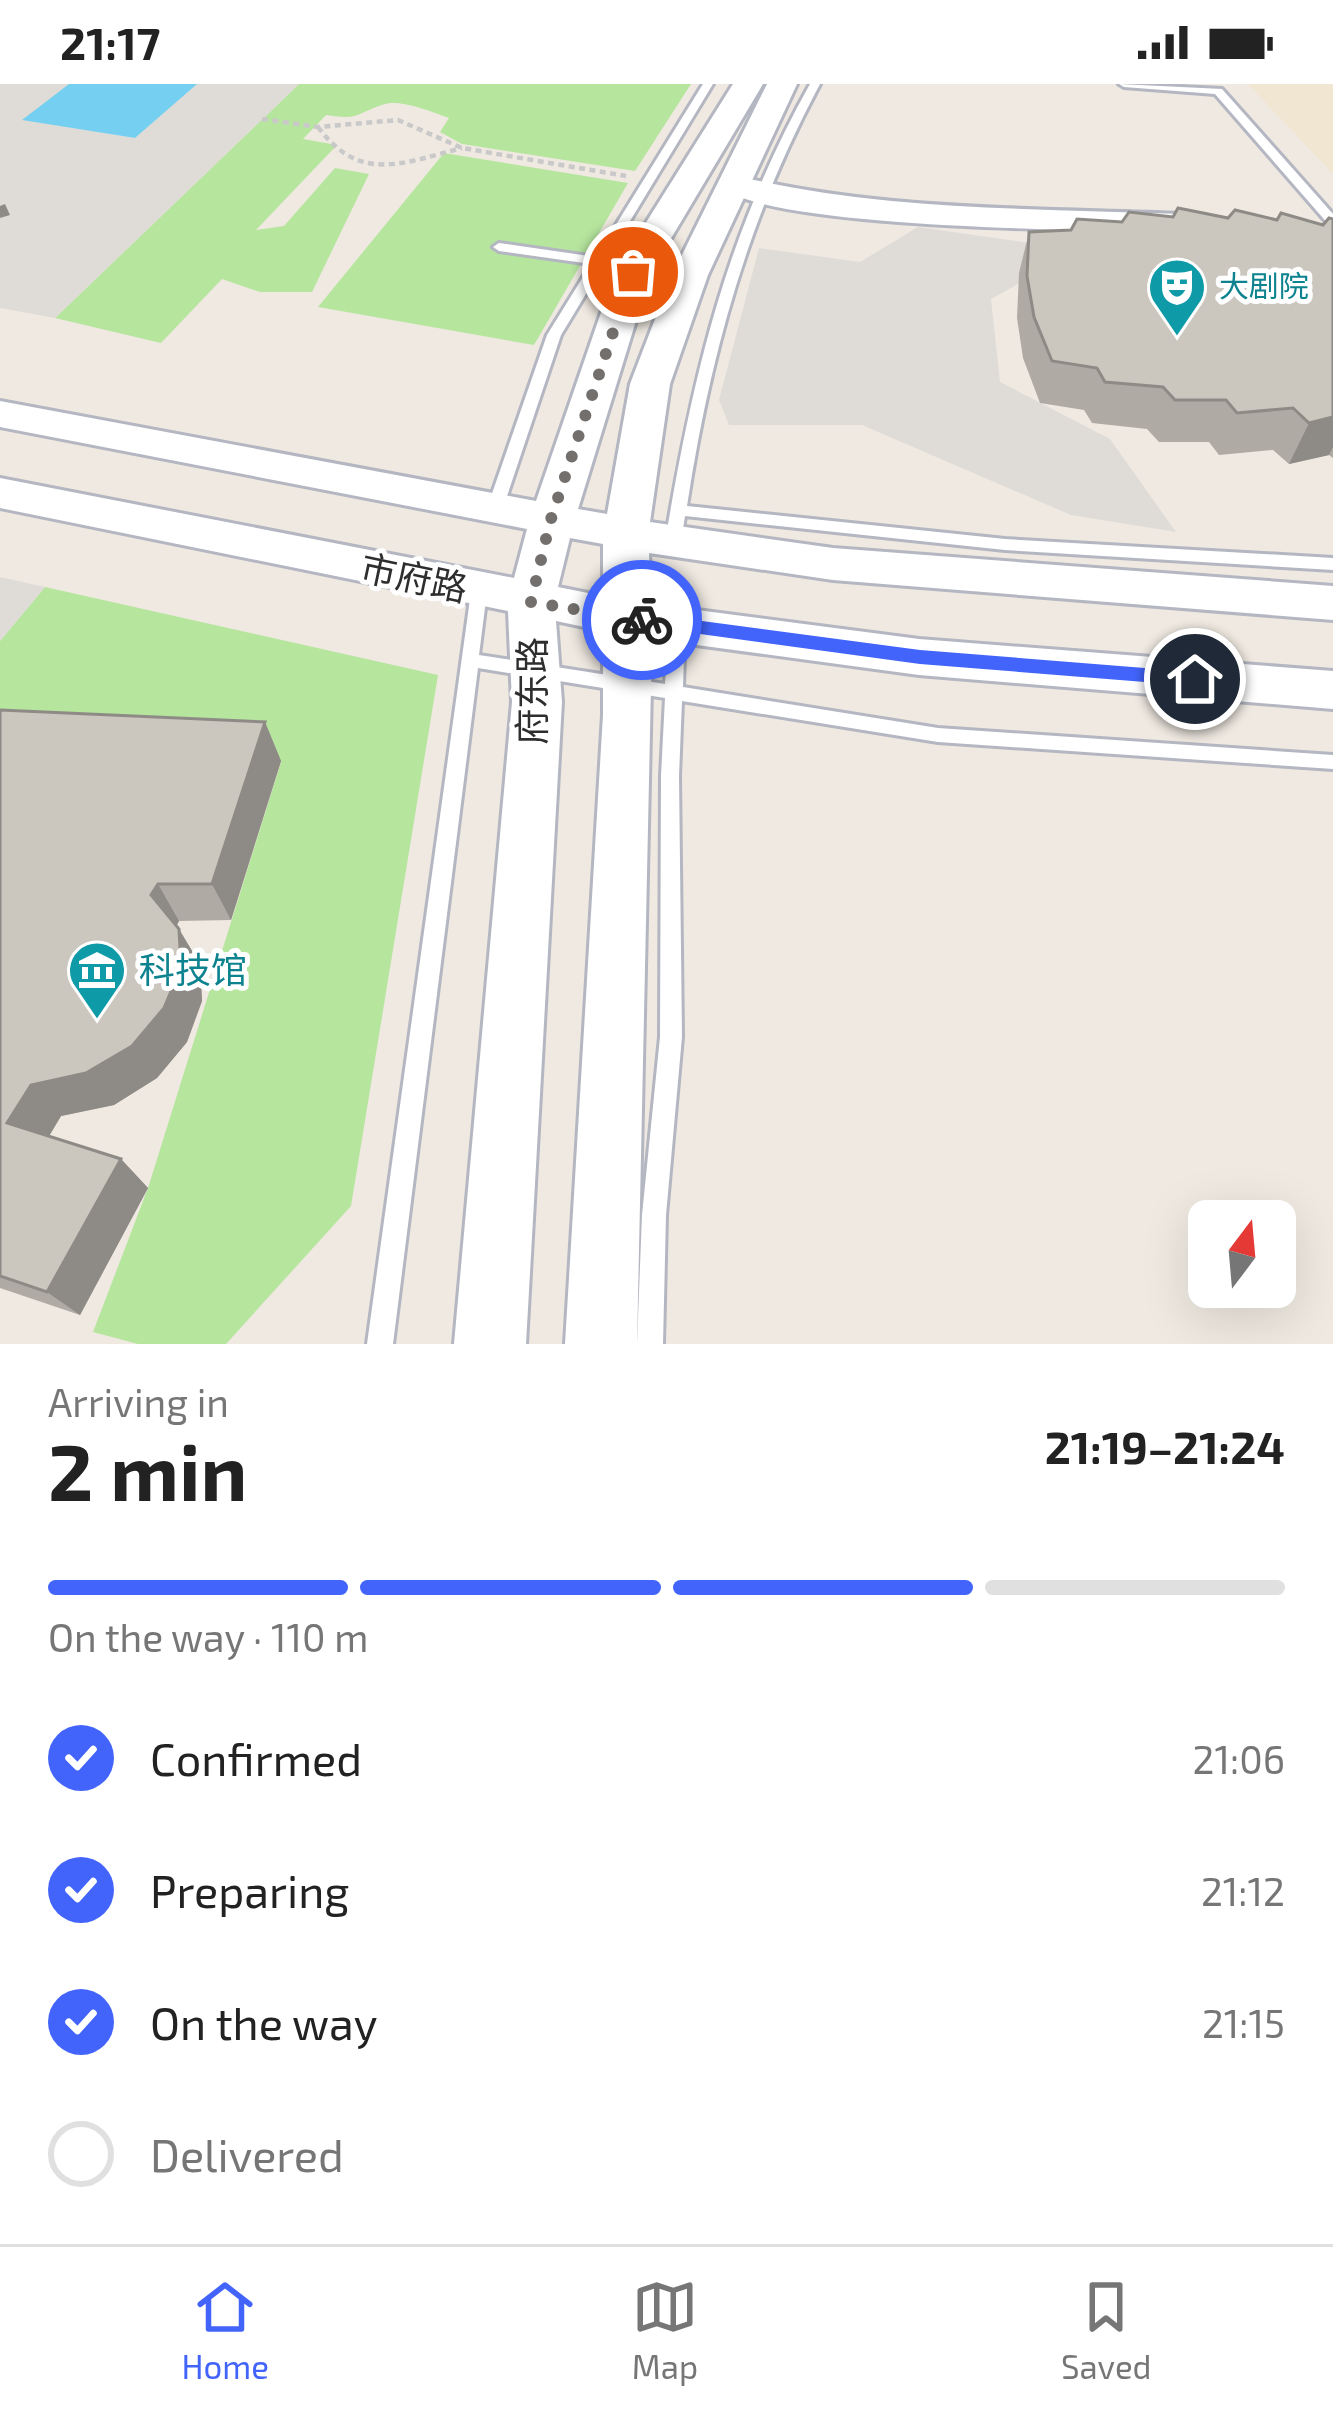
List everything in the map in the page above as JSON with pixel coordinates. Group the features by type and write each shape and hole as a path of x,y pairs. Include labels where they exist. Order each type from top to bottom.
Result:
{"main road":[{"name":"府东路","path":"490,1344 536,672 531,602 550,522 633,272 748,84"},
{"path":"602,1344 652,689 626,618 659,528 650,384 690,275 746,189 782,84"},
{"path":"0,414 494,512 550,522 659,528 833,564 1333,602"},
{"name":"市府路","path":"0,493 626,618 920,657 1333,690"}],"street":[{"path":"746,189 904,213 1219,224"},
{"path":"1287,226 1333,224"}],"lane":[{"path":"494,512 554,335 708,84"},
{"path":"746,189 815,84"},
{"path":"1124,84 1218,92 1333,224"},
{"path":"499,247 599,261"},
{"path":"659,528 804,527 1132,556 1333,564"},
{"path":"380,1344 479,592"},
{"path":"650,1344 654,1215 670,1036 670,776 652,689 677,624"},
{"path":"471,660 938,735 1333,762"}],"path":[{"path":"262,118 319,127 398,121 462,148 635,177"},
{"path":"319,127 334,154 352,163 379,166 462,148"}],"shaded area":[{"path":"0,84 69,84 24,120 135,138 197,84 299,84 55,318 0,308 0,218 7,215 0,213"},
{"path":"1248,84 1333,84 1333,174"},
{"path":"918,227 1079,250 991,299 1000,382 1110,439 1176,532 1071,515 862,425 729,425 719,400 759,248 860,262"},
{"path":"0,577 45,587 0,641"}],"green space":[{"path":"299,84 691,84 635,171 462,144 440,132 449,118 406,104 389,103 351,117 326,115 303,139 337,145 256,230 284,226 335,168 369,174 312,292 260,292 222,279 161,343 55,318"},
{"path":"444,153 628,183 534,345 318,307"},
{"path":"45,587 438,675 351,1206 226,1344 138,1344 93,1332 148,1188 281,762 0,749 0,641"}],"water":[{"path":"69,84 197,84 135,138 22,120"}],"building":[{"name":"大剧院","path":"1178,208 1228,218 1235,210 1277,220 1281,213 1323,225 1333,219 1333,417 1309,423 1293,408 1237,413 1226,400 1175,400 1163,387 1105,382 1097,368 1052,361 1034,317 1027,276 1029,232 1071,230 1077,219 1122,222 1129,212 1173,217"},
{"name":"科技馆","path":"0,710 265,722 212,884 158,884 151,895 179,929 181,967 164,1008 132,1046 86,1073 31,1085 7,1123 121,1159 47,1292 0,1276"}],"way so far":[{"path":"633,272 550,522 531,602 642,620"}],"place":[{"name":"大剧院","path":"1177,338"},
{"name":"科技馆","path":"97,1021"}],"route":[{"path":"642,620 920,657 1195,679"}]}
